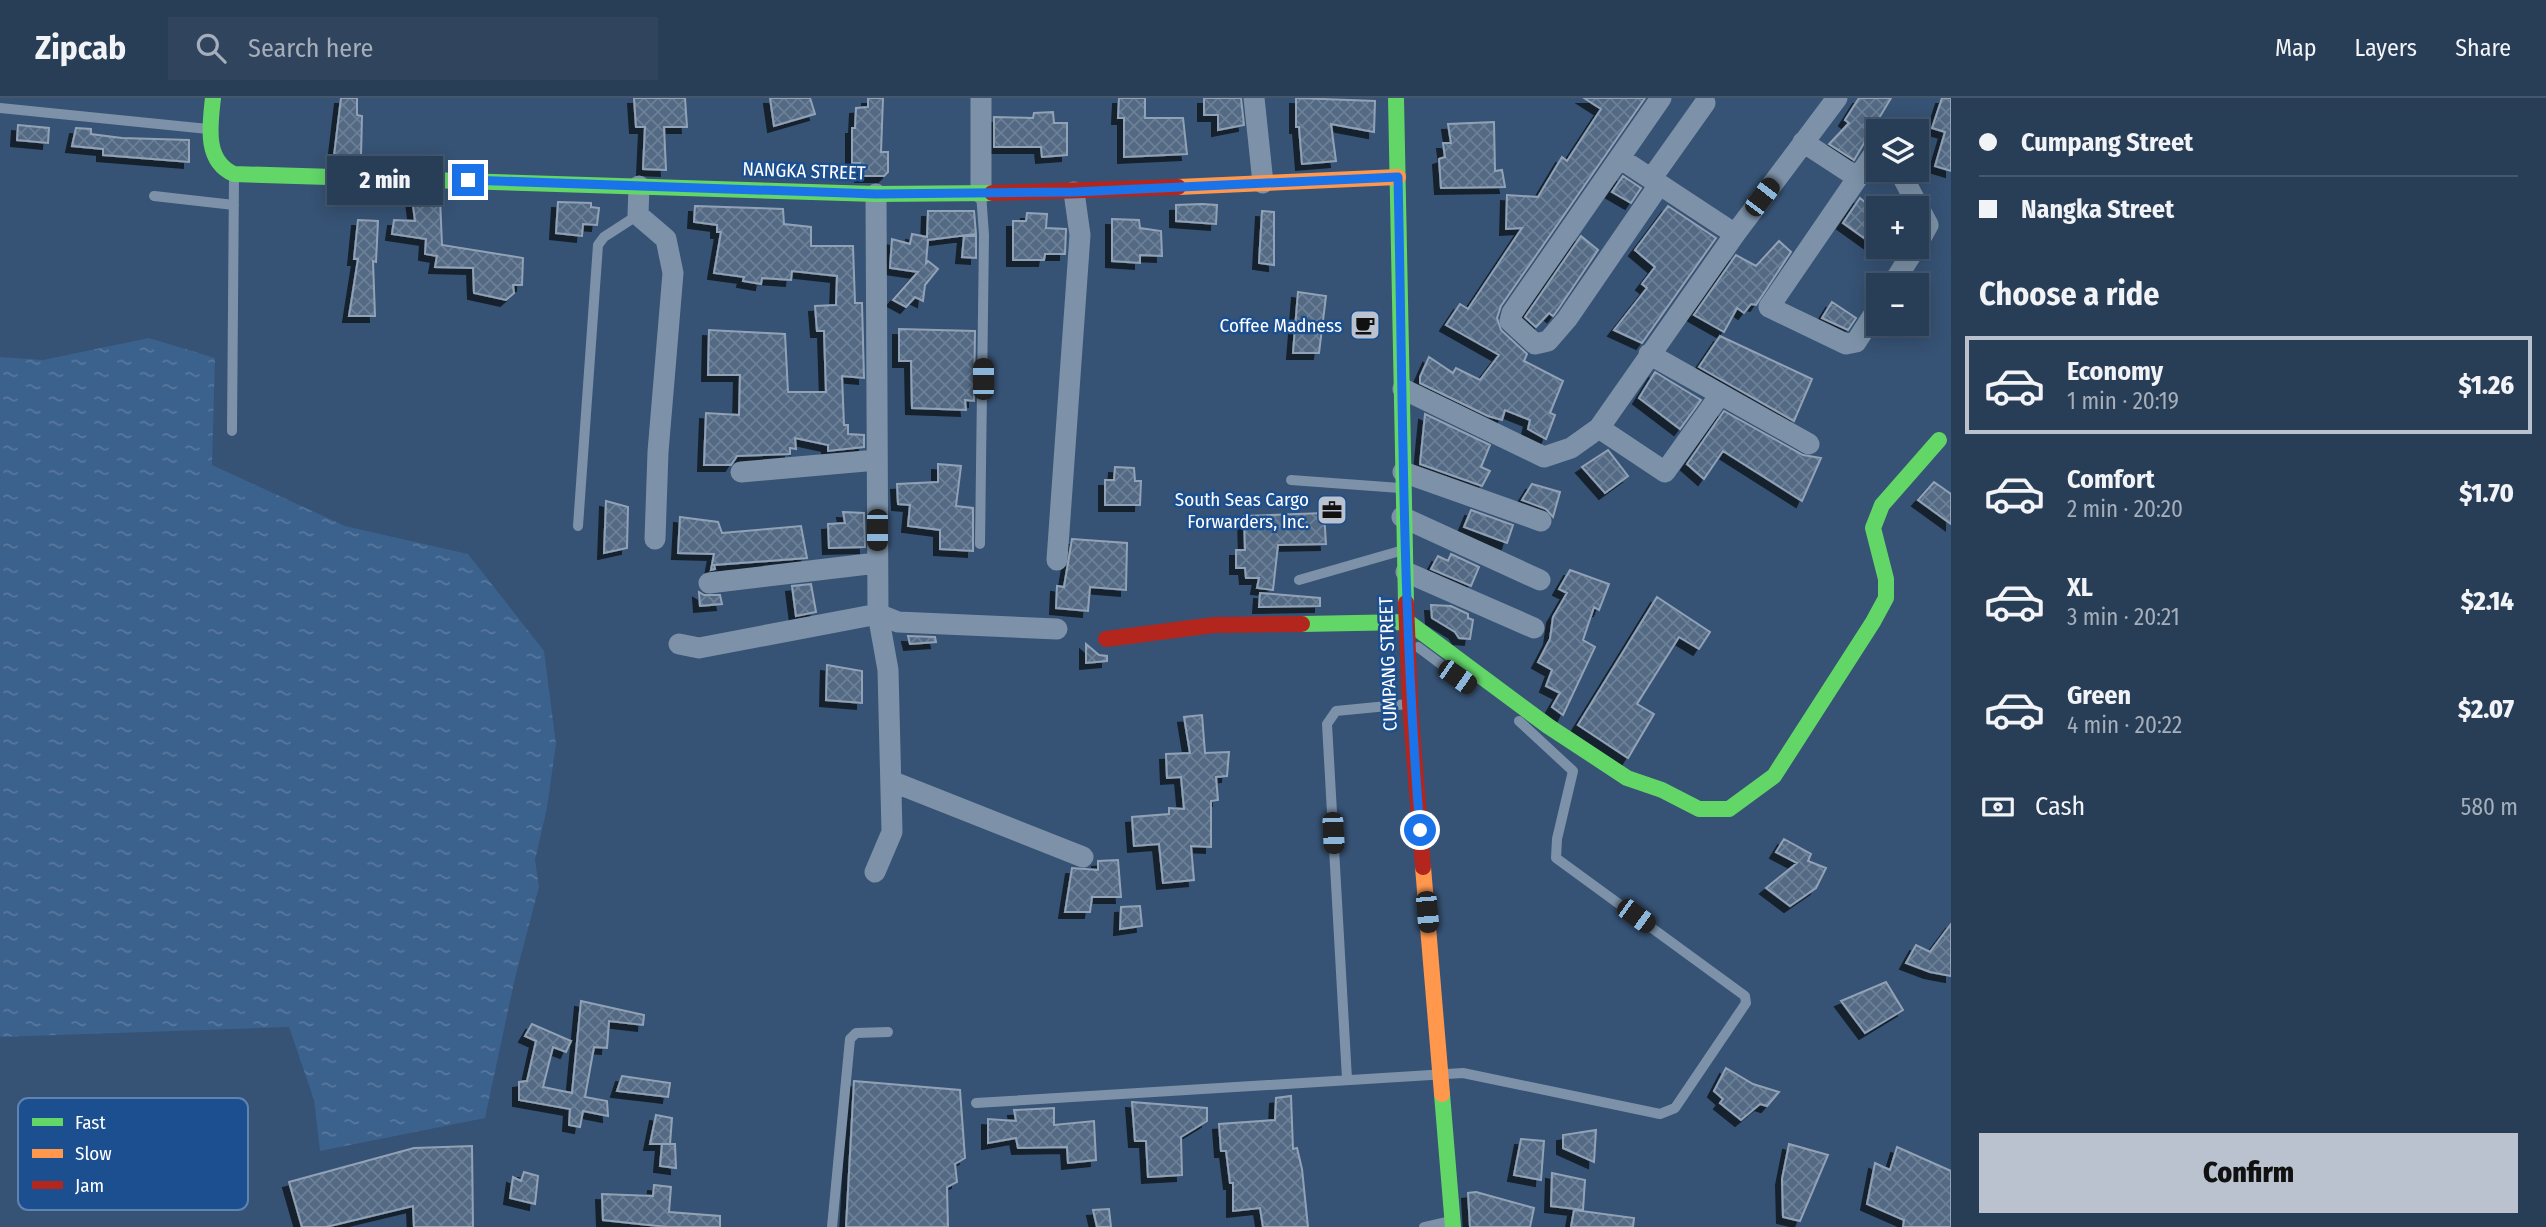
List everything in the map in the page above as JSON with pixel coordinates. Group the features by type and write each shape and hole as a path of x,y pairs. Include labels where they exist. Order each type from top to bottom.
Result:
{"street":[{"path":"213,98 211,129 214,159 223,170 234,174"},
{"path":"981,98 981,193"},
{"path":"1254,98 1263,183"},
{"name":"CUMPANG STREET","path":"1396,98 1403,390 1402,517 1410,704 1453,1224"},
{"path":"1661,98 1512,313 1510,321 1517,331 1535,344 1548,341 1567,319 1705,103"},
{"path":"1403,390 1544,457 1571,448 1599,428 1735,234 1837,98"},
{"path":"1803,142 1855,176"},
{"path":"1621,159 1735,234"},
{"path":"1866,163 1769,307 1846,345 1856,342 1866,326"},
{"name":"NANGKA STREET","path":"234,174 876,194 1074,192 1398,177"},
{"path":"639,186 638,215 666,239 673,273 658,452 655,539"},
{"path":"1057,560 1080,235 1074,192"},
{"path":"875,872 892,832 888,670 878,614 876,194"},
{"path":"1649,354 1809,444"},
{"path":"1599,428 1665,472 1720,395"},
{"path":"1106,639 1214,625 1408,622 1548,726 1627,778 1662,790 1699,809 1729,809 1754,795 1774,776 1873,622 1886,598 1886,579 1873,528 1882,505 1938,440"},
{"path":"741,472 877,460"},
{"path":"1403,480 1541,521"},
{"path":"1402,517 1540,580"},
{"path":"1405,561 1534,628"},
{"path":"709,583 877,563"},
{"path":"679,644 699,648 878,614 898,622 1057,629"},
{"path":"891,781 1083,857"}],"lane":[{"path":"0,108 211,129"},
{"path":"232,431 234,174"},
{"path":"980,544 984,236 981,193"},
{"path":"153,196 234,205"},
{"path":"578,526 598,245 604,237 638,215"},
{"path":"1291,481 1403,480"},
{"path":"1299,580 1405,561"},
{"path":"1408,640 1471,687"},
{"path":"1347,1079 1327,723 1336,711 1410,704"},
{"path":"976,1103 1463,1073 1666,1114 1675,1108 1746,1003 1744,993 1556,858 1557,839 1573,771 1505,710"},
{"path":"832,1227 850,1040 856,1033 888,1032"},
{"path":"1424,1227 1453,1224"}],"water":[{"path":"149,338 215,358 212,465 345,526 468,554 544,651 556,744 547,808 535,860 539,887 515,978 485,1118 320,1151 314,1100 289,1027 0,1037 0,357 43,360"}],"building":[{"path":"341,98 357,98 357,115 362,116 361,156 334,156"},
{"path":"634,98 685,98 687,127 664,127 666,170 643,169 645,127 636,127"},
{"path":"770,98 810,98 815,114 774,126"},
{"path":"868,98 883,98 881,152 888,152 888,172 884,176 861,176 860,163 852,163 852,128 855,128 856,108 868,107"},
{"path":"1119,98 1145,98 1145,118 1183,118 1187,154 1124,157 1124,118 1118,118"},
{"path":"1204,98 1241,98 1244,125 1218,130 1218,115 1204,115"},
{"path":"1296,98 1375,101 1374,132 1331,124 1336,161 1302,164 1299,127 1296,127"},
{"path":"1584,98 1645,98 1501,306 1497,318 1501,330 1527,354 1524,361 1563,381 1550,413 1555,415 1546,439 1528,429 1530,420 1505,410 1502,420 1488,416 1420,383 1420,377 1429,357 1453,373 1456,368 1480,380 1499,355 1446,325 1460,304 1468,309 1522,228 1506,229 1507,195 1538,197 1562,157 1567,161 1601,109"},
{"path":"1859,98 1891,98 1878,119 1866,119 1866,140 1854,160 1829,144 1849,123 1845,120"},
{"path":"1942,98 1951,98 1951,171 1935,166 1945,132 1932,128"},
{"path":"1053,112 1054,123 1067,123 1067,155 1042,157 1041,147 994,147 994,117 1033,118 1034,113"},
{"path":"1494,122 1495,171 1502,170 1505,187 1441,188 1439,159 1445,157 1443,143 1451,143 1448,124"},
{"path":"18,125 49,128 48,143 17,140"},
{"path":"76,128 91,129 91,134 122,138 189,140 189,162 103,155 103,149 72,146"},
{"path":"1623,176 1641,188 1631,203 1612,192"},
{"path":"412,197 440,198 442,245 523,258 522,285 513,285 514,293 506,300 474,293 473,268 435,267 437,256 425,254 426,239 392,234 394,220 415,221"},
{"path":"1860,198 1866,203 1866,239 1843,223"},
{"path":"558,202 591,203 591,207 599,208 597,225 583,224 582,236 556,233"},
{"path":"1176,205 1217,205 1216,224 1176,221"},
{"path":"695,206 783,209 784,224 811,227 811,246 853,246 855,303 862,303 864,378 842,376 844,425 848,425 848,434 864,435 864,447 828,451 828,445 795,438 796,449 790,448 790,454 737,456 731,465 704,465 706,413 739,415 740,375 708,375 709,330 785,334 788,392 826,392 824,331 817,331 815,306 836,305 837,276 792,271 791,280 762,278 761,284 743,281 744,277 714,273 721,232 717,232 717,225 694,222"},
{"path":"1668,206 1716,238 1642,343 1614,330 1647,288 1642,284 1655,267 1635,250"},
{"path":"928,211 974,211 976,234 928,240 926,263 928,261 938,269 925,285 923,301 915,297 906,307 893,300 918,272 890,268 892,239 910,244 912,234 927,237"},
{"path":"1262,211 1274,212 1274,265 1259,263"},
{"path":"1027,213 1047,214 1046,228 1066,229 1065,254 1045,254 1044,260 1013,260 1013,221 1026,221"},
{"path":"1112,219 1139,220 1140,228 1161,231 1162,256 1140,255 1140,263 1112,261"},
{"path":"358,220 378,221 376,262 373,261 375,316 349,316 358,259 354,259"},
{"path":"964,236 976,236 976,258 962,257"},
{"path":"1581,236 1598,250 1553,316 1549,313 1536,327 1525,317"},
{"path":"1779,241 1791,252 1756,305 1751,304 1744,313 1737,308 1724,332 1694,315 1736,255 1756,266"},
{"path":"1298,292 1326,296 1319,353 1293,353"},
{"path":"1832,302 1856,318 1848,330 1822,318"},
{"path":"899,329 975,331 974,401 965,400 966,410 912,408 911,361 899,361"},
{"path":"1720,336 1812,379 1794,421 1699,367"},
{"path":"1655,372 1701,400 1680,429 1639,398"},
{"path":"1724,411 1803,455 1821,458 1802,501 1723,451 1704,479 1687,464"},
{"path":"1425,414 1490,445 1481,467 1490,471 1482,486 1420,464"},
{"path":"1608,450 1628,476 1605,493 1582,467"},
{"path":"938,464 961,466 956,506 973,508 973,551 940,549 940,530 908,526 910,505 898,504 897,484 938,482"},
{"path":"1115,467 1134,468 1135,481 1141,481 1140,505 1105,505 1105,480 1114,480"},
{"path":"1934,482 1951,494 1951,524 1918,500"},
{"path":"1532,484 1560,492 1553,517 1546,509 1522,500"},
{"path":"606,501 628,507 627,548 604,553"},
{"path":"1471,510 1513,525 1507,543 1464,527"},
{"path":"843,512 864,513 865,547 829,548 828,524 845,523"},
{"path":"1324,513 1326,544 1278,545 1273,590 1257,588 1259,578 1246,578 1245,568 1236,568 1236,550 1245,550 1244,516"},
{"path":"680,517 718,522 722,533 801,526 807,558 714,565 715,569 711,570 714,554 678,553"},
{"path":"1072,539 1127,543 1126,590 1090,587 1088,611 1056,608 1057,586 1064,587"},
{"path":"1451,554 1479,567 1471,586 1431,569 1438,556 1448,561"},
{"path":"1570,570 1609,584 1599,610 1594,607 1583,640 1595,647 1563,715 1552,707 1560,693 1546,686 1552,670 1538,662 1550,639 1553,617 1567,593 1559,589"},
{"path":"811,584 816,612 796,616 792,586"},
{"path":"699,592 704,595 720,595 722,604 700,606"},
{"path":"1260,593 1320,598 1320,606 1259,607"},
{"path":"1657,597 1710,632 1699,649 1679,637 1637,704 1654,714 1628,758 1578,725"},
{"path":"1431,605 1451,606 1468,614 1468,618 1473,620 1470,639 1459,638 1455,632 1432,618"},
{"path":"908,636 935,637 936,642 910,644"},
{"path":"1086,644 1099,655 1107,656 1107,661 1086,663"},
{"path":"827,665 862,671 862,703 826,700"},
{"path":"1202,715 1205,753 1229,752 1227,776 1216,777 1218,800 1211,801 1211,847 1191,846 1194,880 1163,883 1159,844 1134,846 1132,817 1169,814 1169,808 1184,809 1181,777 1167,778 1166,754 1190,753 1184,717"},
{"path":"1784,839 1811,854 1808,861 1826,868 1816,888 1790,906 1766,888 1797,863 1776,852"},
{"path":"1118,860 1121,897 1092,897 1090,912 1065,912 1072,868 1098,870 1098,861"},
{"path":"1140,906 1142,926 1120,929 1121,907"},
{"path":"1951,924 1951,976 1906,963 1916,945 1930,952"},
{"path":"1886,982 1903,1010 1865,1033 1841,1001"},
{"path":"581,1001 644,1015 643,1025 609,1021 607,1048 594,1047 585,1097 607,1101 608,1116 583,1111 580,1127 569,1125 570,1109 519,1100 519,1082 527,1081 536,1041 525,1036 532,1024 571,1041 566,1052 553,1047 543,1087 572,1093"},
{"path":"1726,1068 1753,1084 1779,1092 1767,1106 1760,1104 1741,1120 1720,1103 1723,1099 1714,1091"},
{"path":"622,1076 670,1083 668,1097 617,1091"},
{"path":"854,1081 960,1090 965,1158 955,1164 957,1182 947,1187 948,1227 846,1227"},
{"path":"1291,1096 1293,1149 1297,1148 1302,1169 1308,1227 1263,1227 1260,1208 1233,1211 1233,1183 1230,1183 1226,1151 1221,1151 1219,1124 1275,1120 1276,1098"},
{"path":"1132,1102 1207,1108 1207,1121 1181,1137 1182,1175 1148,1177 1146,1141 1135,1141"},
{"path":"1054,1108 1054,1125 1094,1121 1096,1160 1068,1163 1067,1147 1018,1148 1016,1138 988,1143 988,1119 1016,1121 1014,1110"},
{"path":"656,1115 672,1118 670,1144 650,1144"},
{"path":"1596,1130 1594,1162 1563,1148 1563,1135"},
{"path":"1521,1139 1544,1141 1541,1180 1514,1175"},
{"path":"662,1144 675,1144 676,1168 660,1166"},
{"path":"1789,1144 1828,1155 1800,1221 1783,1217 1782,1179"},
{"path":"472,1146 473,1227 414,1227 413,1206 326,1227 302,1227 289,1182 414,1148"},
{"path":"1897,1147 1951,1171 1951,1227 1903,1227 1904,1220 1867,1204 1875,1163 1890,1170"},
{"path":"524,1172 538,1176 535,1204 510,1198 513,1177 521,1181"},
{"path":"1552,1173 1585,1180 1583,1210 1551,1206"},
{"path":"654,1185 671,1187 669,1212 720,1216 720,1227 667,1227 603,1220 602,1194 653,1196"},
{"path":"1476,1192 1534,1208 1530,1227 1470,1227 1468,1193"},
{"path":"1109,1209 1111,1227 1097,1227 1093,1210"},
{"path":"1574,1210 1634,1218 1633,1227 1571,1227"}],"traffic: fast":[{"path":"213,98 210,130 213,151 224,168 234,174 876,194 992,193"},
{"path":"1396,98 1406,603"},
{"path":"1302,624 1408,622 1548,726 1627,778 1662,790 1699,809 1729,809 1774,776 1873,622 1886,598 1886,579 1873,528 1882,505 1939,440"},
{"path":"1442,1094 1453,1227"}],"traffic: slow":[{"path":"1178,187 1398,177"},
{"path":"1423,867 1442,1094"}],"traffic: jam":[{"path":"992,193 1178,187"},
{"path":"1406,603 1410,704 1423,867"},
{"path":"1106,639 1214,625 1302,624"}],"place":[{"name":"Coffee Madness","path":"1365,325"},
{"name":"South Seas Cargo Forwarders, Inc.","path":"1332,510"}],"route":[{"path":"468,180 876,194 1074,192 1398,177 1403,390 1402,517 1410,704 1420,830"}]}
